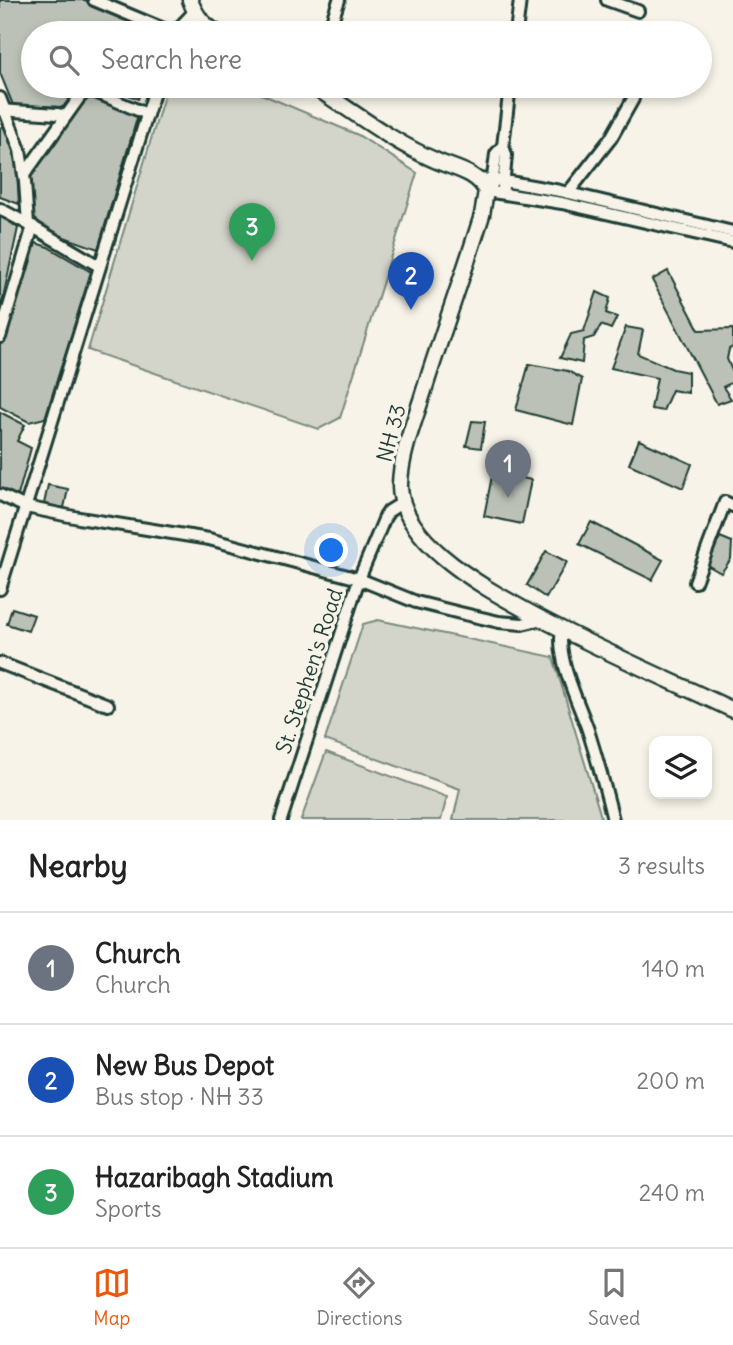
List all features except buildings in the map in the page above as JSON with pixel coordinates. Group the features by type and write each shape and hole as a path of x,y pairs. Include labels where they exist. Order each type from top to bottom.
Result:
{"main road":[{"path":"192,6 202,21"},
{"path":"331,98 387,136 492,186"},
{"name":"NH 33","path":"402,503 401,475 412,430 492,186"},
{"path":"402,503 421,535 439,554 489,590 543,620 733,710"}],"street":[{"path":"94,0 144,21"},
{"path":"332,21 339,0"},
{"path":"517,21 520,0"},
{"path":"607,0 638,11"},
{"path":"181,21 192,6"},
{"path":"0,97 3,111 20,150 30,225 0,337"},
{"path":"24,175 79,98"},
{"path":"108,98 147,114"},
{"path":"0,589 152,98"},
{"path":"492,186 496,154 503,146 509,98"},
{"path":"568,193 611,138 634,99"},
{"path":"3,111 66,116"},
{"path":"492,186 568,193 733,232"},
{"path":"492,186 733,242"},
{"path":"0,209 99,266"},
{"path":"0,495 26,507 209,539 359,579 415,602 499,622 522,624 543,620"},
{"path":"695,582 725,502 733,506"},
{"name":"St. Stephen's Road","path":"281,820 359,579 385,517 402,503"},
{"path":"562,629 559,640 562,658 588,731 613,820"},
{"path":"0,663 108,705"}],"shaded area":[{"path":"163,98 270,98 358,135 417,173 340,418 319,429 88,350"},
{"path":"378,620 553,657 602,820 453,820 460,789 325,740 363,624"},
{"path":"326,752 447,797 441,820 301,820"}],"place":[{"name":"Hazaribagh Stadium","path":"252,261"},
{"name":"New Bus Depot","path":"411,310"},
{"name":"Church","path":"508,498"}]}
